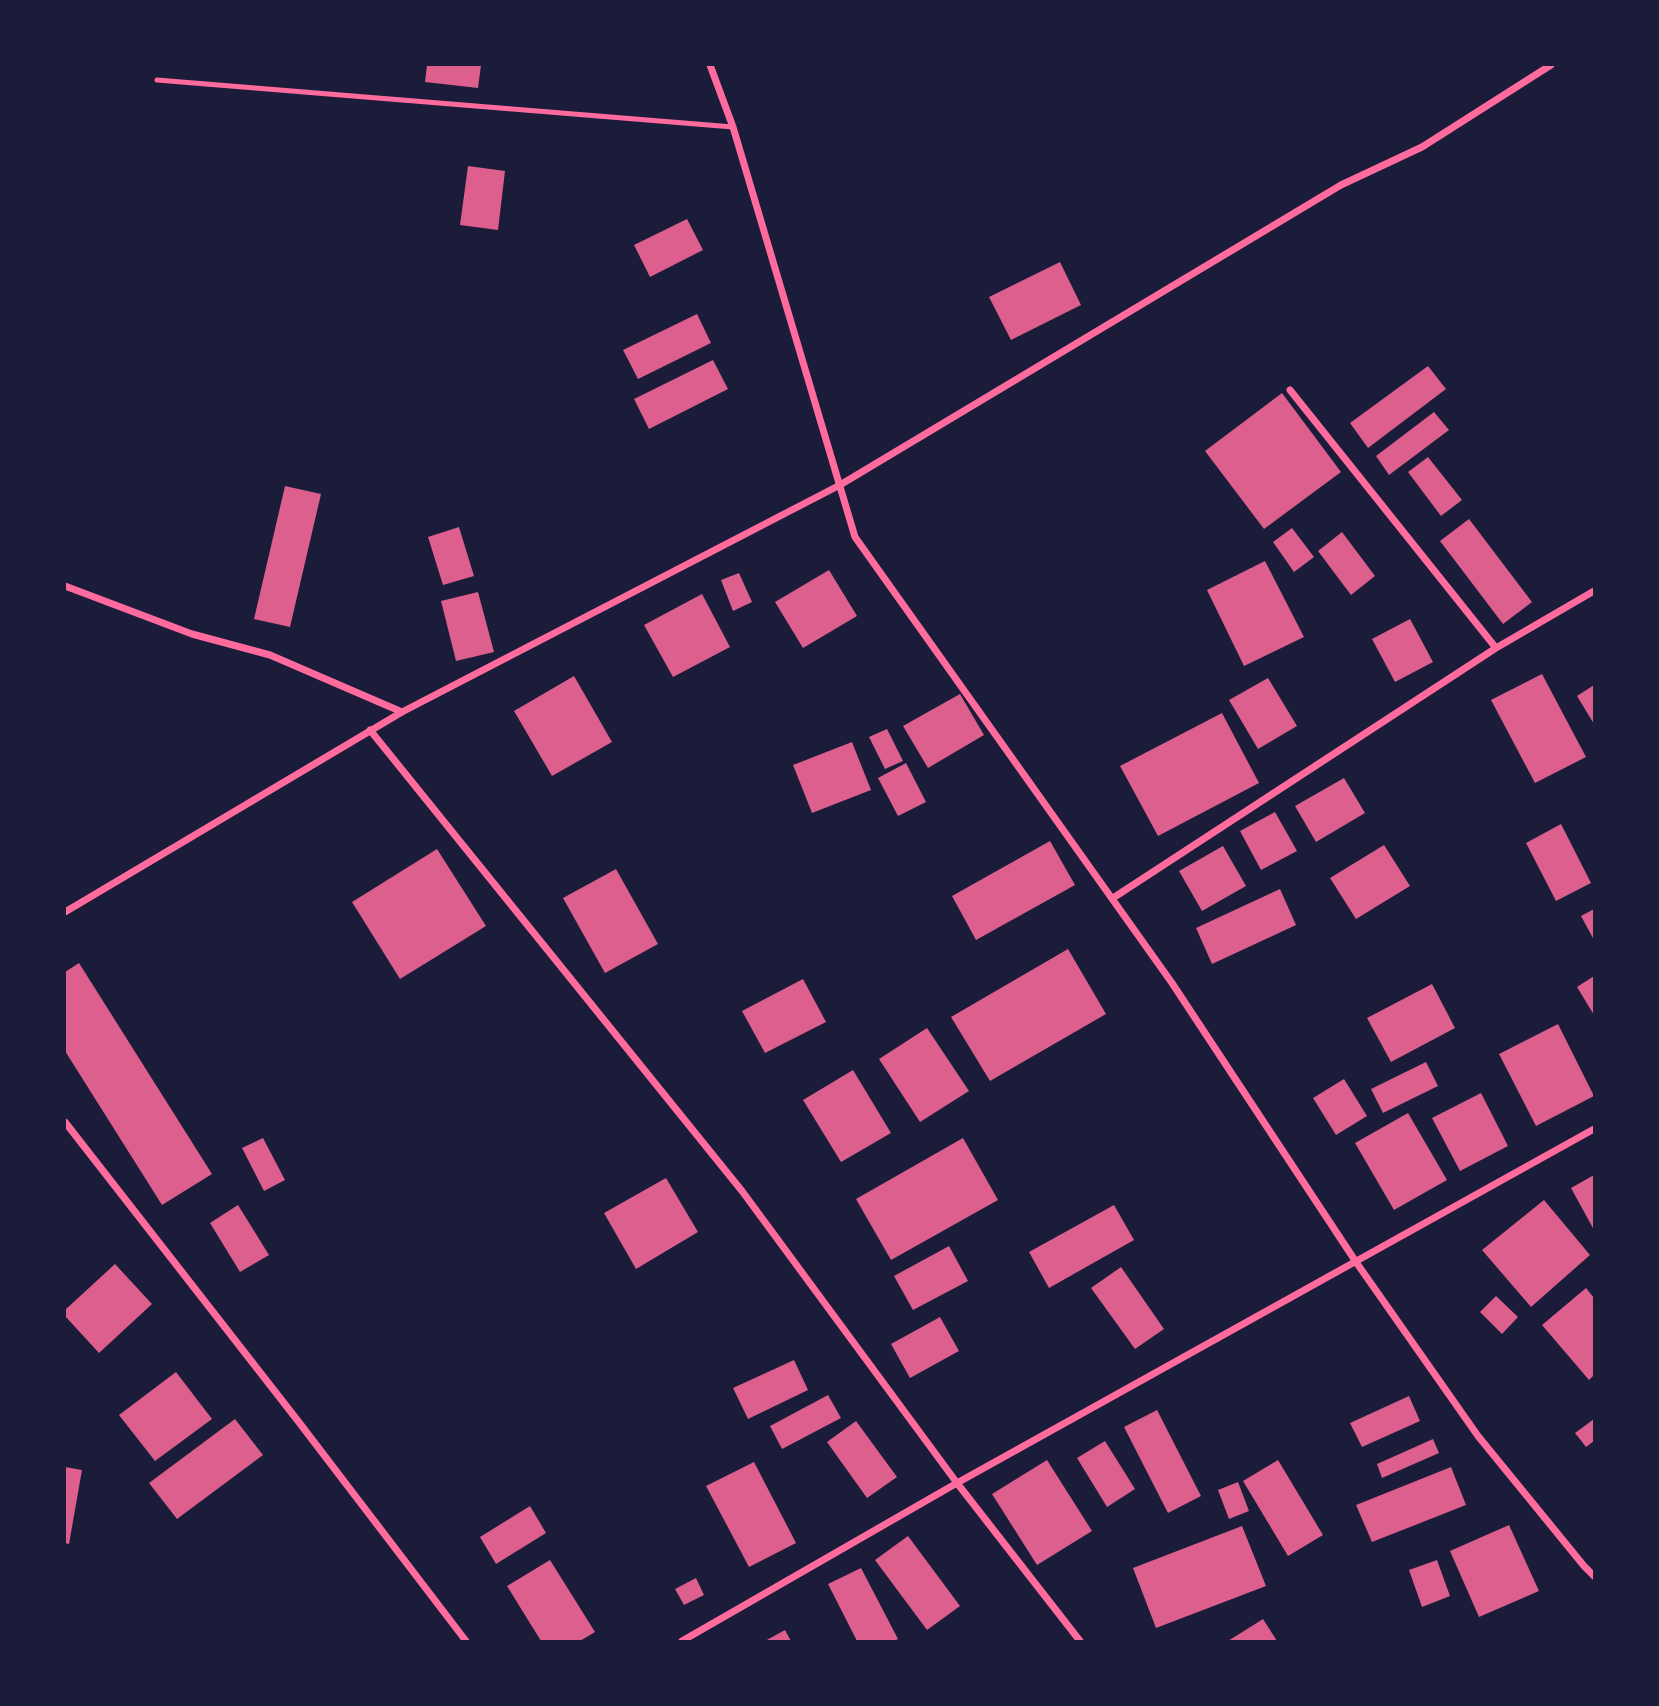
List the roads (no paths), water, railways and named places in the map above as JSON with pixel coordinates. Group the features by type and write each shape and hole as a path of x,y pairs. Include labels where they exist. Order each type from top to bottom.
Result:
{"street":[{"path":"710,65 733,127 855,537 1113,898 1356,1262 1478,1436 1594,1576"},
{"path":"65,912 402,712 840,485 1342,185 1422,147 1534,73 1551,65"},
{"path":"1290,390 1496,648"},
{"path":"65,586 192,634 270,655 402,712"},
{"path":"1113,898 1496,648 1594,591"},
{"path":"370,730 742,1191 957,1483 1080,1641"},
{"path":"65,1122 466,1641"},
{"path":"682,1641 957,1483 1594,1129"}],"lane":[{"path":"157,80 733,127"}]}
